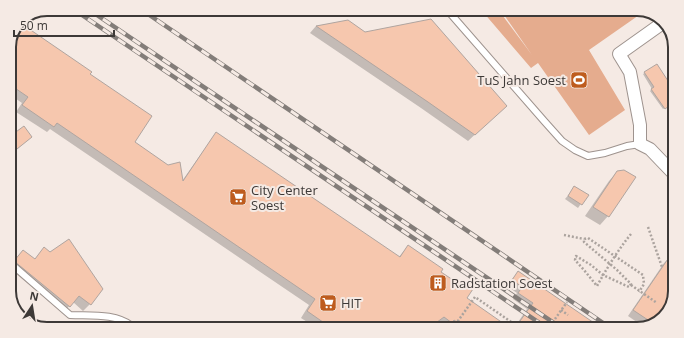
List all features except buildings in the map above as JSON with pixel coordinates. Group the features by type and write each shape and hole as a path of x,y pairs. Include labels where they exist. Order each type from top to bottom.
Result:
{"street":[{"path":"659,25 619,54 630,72 640,125 640,144 650,149 668,168"}],"lane":[{"path":"452,16 562,141 575,150 588,156 605,154 627,146 640,144"},
{"path":"16,268 70,316 104,316 127,322"}],"path":[{"path":"648,227 662,268"},
{"path":"631,234 614,256 610,264 603,275 597,286 575,260 576,256 591,265 603,275 629,287 631,285"},
{"path":"564,235 584,239 588,238 643,275 644,284 639,292"},
{"path":"584,239 586,244 617,270 631,285 639,292 657,303"},
{"path":"457,322 475,297 511,322"},
{"path":"555,319 567,302"},
{"path":"561,310 568,315"}],"shaded area":[{"name":"TuS Jahn Soest","path":"486,16 503,16 532,55 505,16 638,16 589,50 625,110 589,135 538,63 531,68"}],"railway":[{"path":"83,16 538,322"},
{"path":"98,16 553,322"},
{"path":"151,16 602,322"}],"place":[{"name":"TuS Jahn Soest","path":"579,80"},
{"name":"City Center Soest","path":"238,197"},
{"name":"Radstation Soest","path":"438,283"},
{"name":"HIT","path":"328,303"}]}
